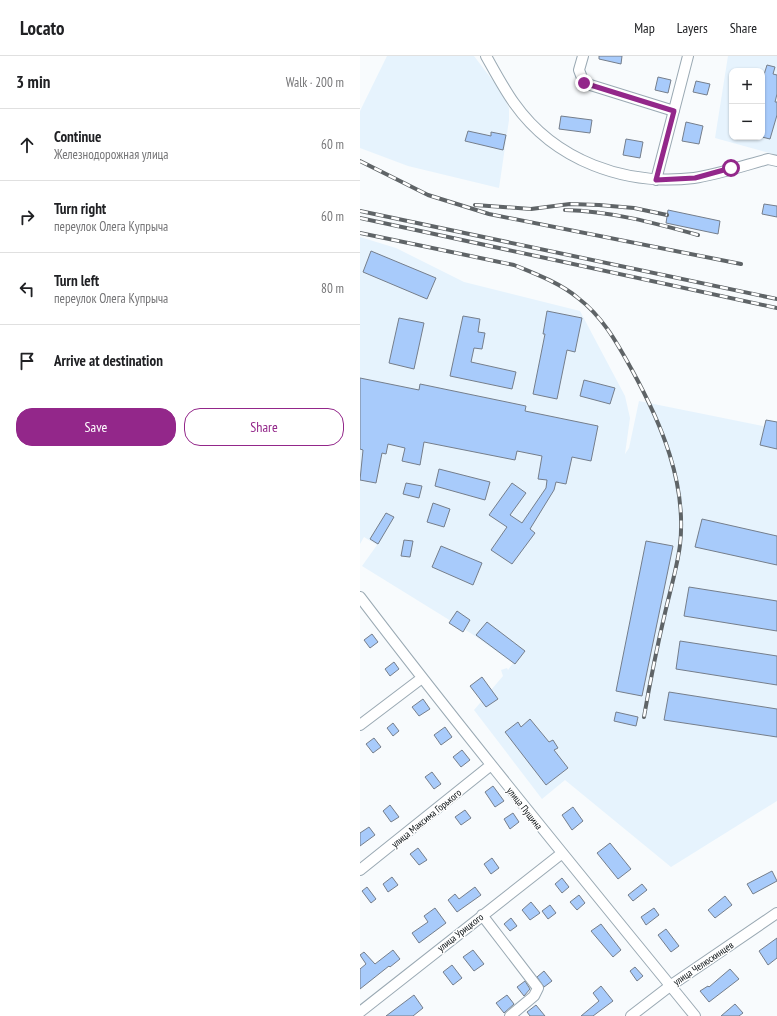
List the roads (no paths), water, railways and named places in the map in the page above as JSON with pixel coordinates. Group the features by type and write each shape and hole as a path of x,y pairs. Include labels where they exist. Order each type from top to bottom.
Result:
{"street":[{"path":"486,56 515,104 545,137 591,165 625,176 656,180 695,178 768,159 777,161"},
{"path":"583,56 579,70 584,83 674,111"},
{"path":"656,180 688,56"},
{"name":"улица Пущина","path":"360,596 422,678 561,854 695,1016"},
{"path":"360,725 422,678"},
{"name":"улица Максима Горького","path":"360,870 491,765"},
{"name":"улица Урицкого","path":"360,1012 561,854"},
{"name":"улица Челюскинцев","path":"631,1016 670,986 777,913"},
{"path":"482,915 538,988 534,996 510,1016"}],"railway":[{"path":"360,161 428,195 489,214 741,264"},
{"path":"475,205 531,209 570,204 599,205 634,208 667,215"},
{"path":"565,210 616,215 698,235"},
{"path":"360,211 777,299"},
{"path":"360,218 777,308"},
{"path":"360,233 514,265 539,275 556,283 587,305 609,331 621,350 643,390 662,432 676,476 680,499 680,545 659,639 644,717"}]}
